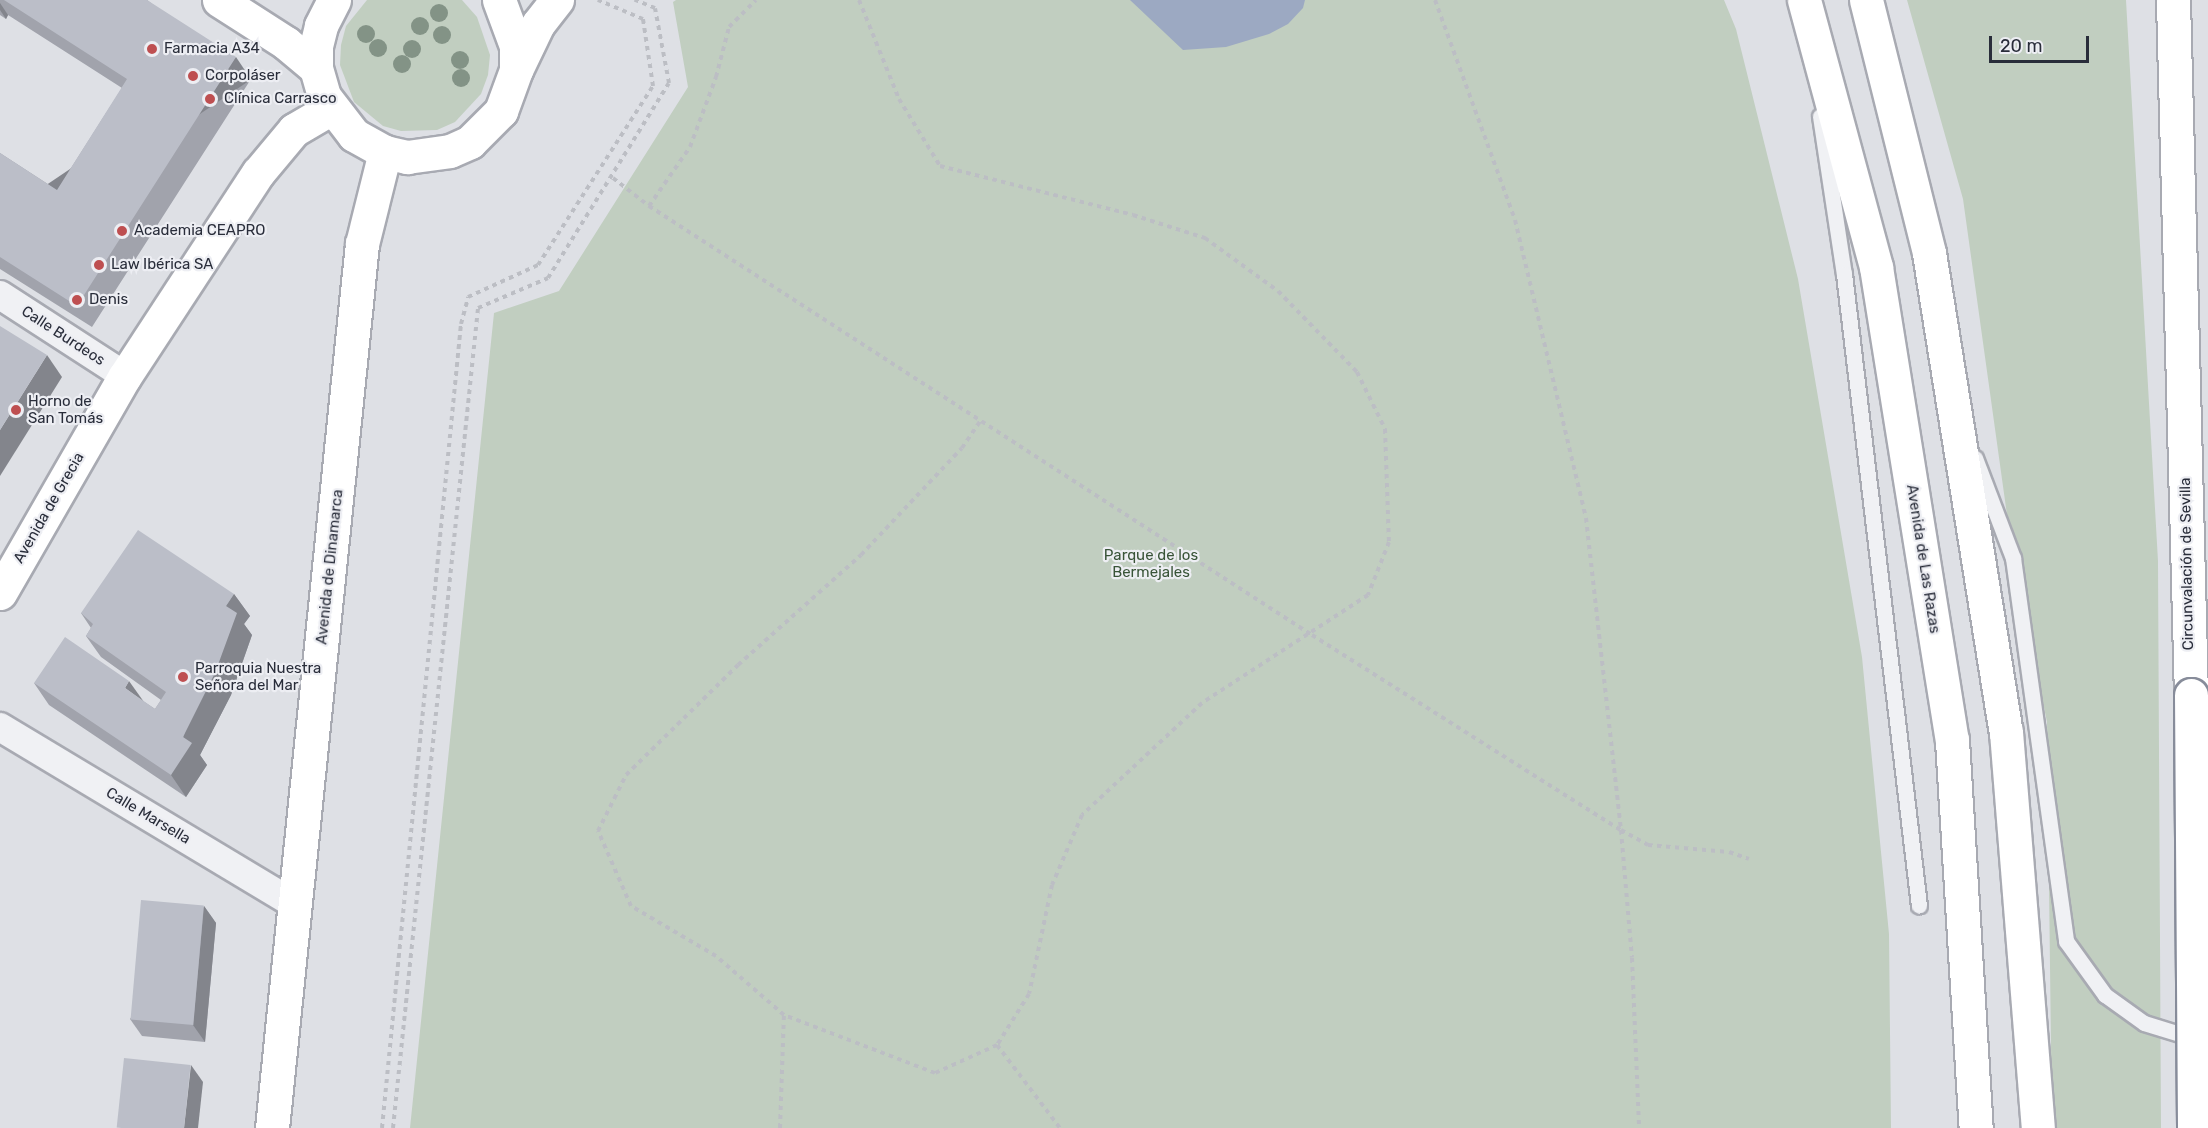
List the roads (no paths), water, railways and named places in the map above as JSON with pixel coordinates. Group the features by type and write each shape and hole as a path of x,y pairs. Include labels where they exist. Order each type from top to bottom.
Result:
{"main road":[{"path":"219,0 286,43 316,68"},
{"path":"334,0 321,26 316,68 330,109 354,135 385,152 429,156 470,142 501,111 516,70 538,24 557,0"},
{"path":"499,0 516,46 516,70"},
{"name":"Avenida de Las Razas","path":"1804,0 1876,267 1952,740 1976,1128"},
{"path":"1866,0 1929,253 1957,414 2006,732 2038,1128"},
{"name":"Circunvalación de Sevilla","path":"2173,0 2191,695 2194,1128"},
{"name":"Avenida de Grecia","path":"0,593 125,376 276,148 294,130 330,109"},
{"name":"Avenida de Dinamarca","path":"272,1128 362,244 385,152"}],"street":[{"name":"Calle Burdeos","path":"0,295 125,376"},
{"name":"Calle Marsella","path":"0,727 296,905"}],"lane":[{"path":"1804,0 1844,274 1920,906"},
{"path":"1957,414 2013,558 2066,941 2105,995 2144,1023 2208,1042"}],"water":[{"path":"1130,0 1305,0 1303,8 1288,24 1269,34 1226,47 1183,50"}],"place":[{"name":"Farmacia A34","path":"152,49"},
{"name":"Corpoláser","path":"193,76"},
{"name":"Clínica Carrasco","path":"210,99"},
{"name":"Academia CEAPRO","path":"122,231"},
{"name":"Law Ibérica SA","path":"99,265"},
{"name":"Denis","path":"77,300"},
{"name":"Horno de San Tomás","path":"16,410"},
{"name":"Parroquia Nuestra Señora del Mar","path":"183,677"}],"park label":[{"name":"Parque de los Bermejales","path":"1151,564"}]}
